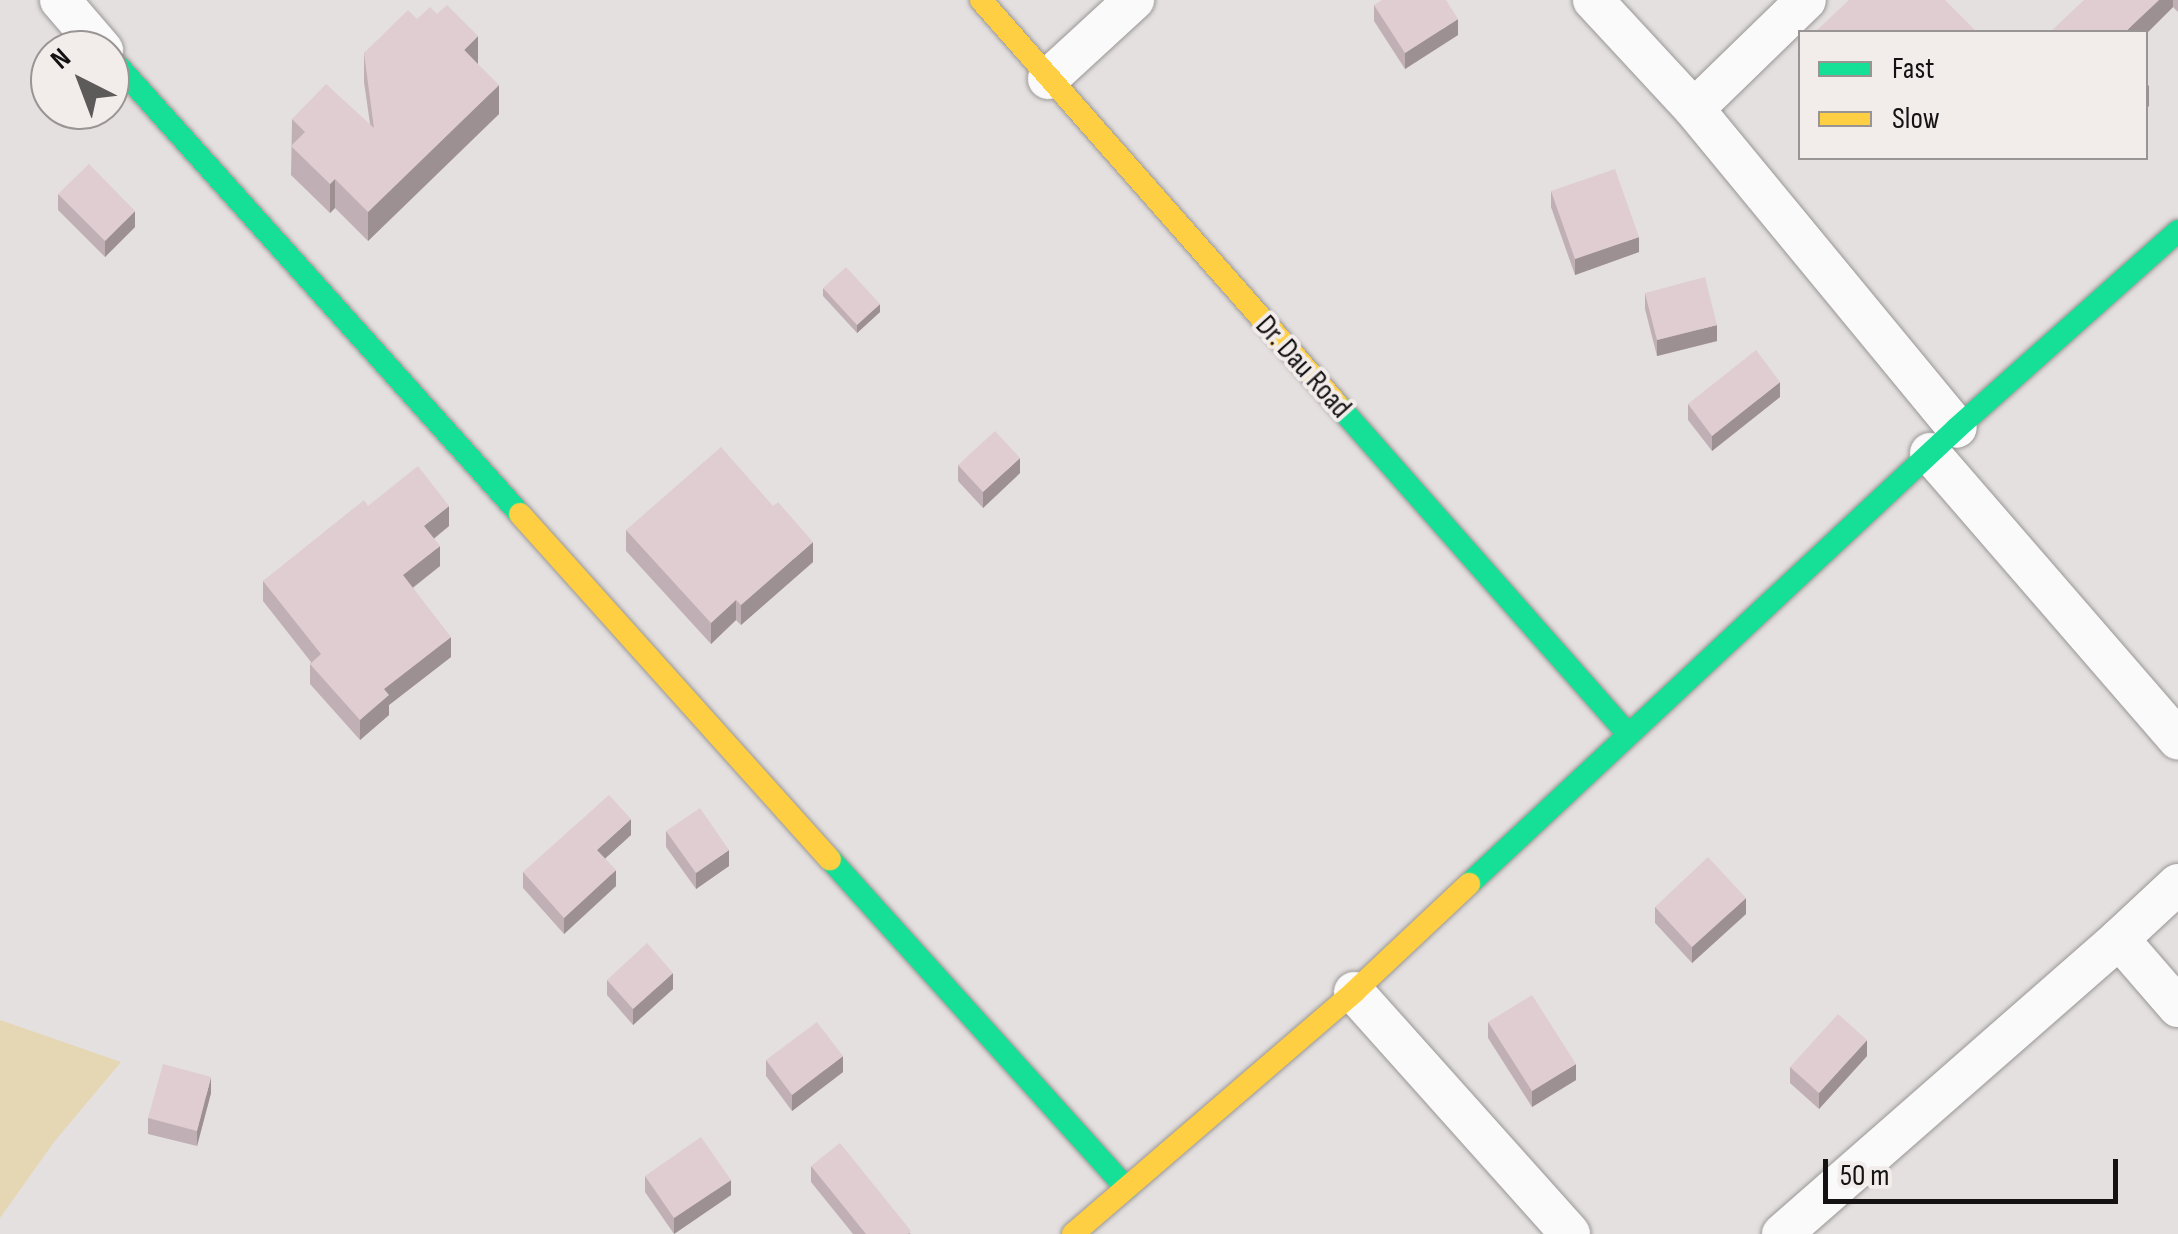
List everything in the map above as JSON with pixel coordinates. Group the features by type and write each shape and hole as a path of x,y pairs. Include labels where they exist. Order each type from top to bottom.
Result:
{"street":[{"name":"Dr. Dau Road","path":"981,0 1627,733"},
{"path":"1048,79 1134,0"},
{"path":"1593,0 1694,109 1944,441 2178,739"},
{"path":"1694,109 1806,0"},
{"path":"74,5 91,30"},
{"path":"130,80 1126,1188"},
{"path":"1074,1234 1354,992 1627,733 2178,231"},
{"path":"1782,1234 2178,884"},
{"path":"2119,939 2178,1006"},
{"path":"1354,992 1570,1234"}],"shaded area":[{"path":"0,1020 121,1062 54,1142 0,1218"}],"building":[{"path":"1382,0 1446,0 1458,19 1405,53 1374,5"},
{"path":"1849,0 1945,0 1975,30 1817,30"},
{"path":"2084,0 2159,0 2127,30 2052,30"},
{"path":"447,5 478,36 464,50 499,85 368,212 335,179 330,184 291,146 305,132 292,119 326,84 374,128 364,53 408,10 417,19 430,7 437,14"},
{"path":"89,164 135,211 105,241 58,194"},
{"path":"1615,169 1639,237 1575,259 1551,191"},
{"path":"846,267 880,304 857,325 823,288"},
{"path":"1705,277 1717,325 1657,340 1645,293"},
{"path":"1756,350 1780,382 1712,436 1688,404"},
{"path":"995,431 1020,458 983,492 958,465"},
{"path":"721,447 773,506 778,502 813,542 741,605 736,600 711,623 626,530"},
{"path":"418,466 449,506 424,526 440,546 403,575 451,637 384,689 389,695 360,720 310,664 321,654 263,581 364,500 368,506"},
{"path":"609,795 631,819 597,850 616,870 564,918 523,872"},
{"path":"700,808 729,850 696,873 666,831"},
{"path":"1708,857 1746,898 1692,947 1655,907"},
{"path":"647,943 673,973 633,1009 607,980"},
{"path":"1532,995 1576,1064 1532,1091 1488,1022"},
{"path":"1838,1014 1867,1040 1819,1093 1790,1067"},
{"path":"817,1022 843,1056 792,1095 766,1060"},
{"path":"163,1064 211,1077 197,1131 148,1118"},
{"path":"701,1137 731,1180 674,1218 645,1176"},
{"path":"840,1143 911,1231 908,1234 866,1234 811,1166"}],"traffic: fast":[{"path":"130,79 520,514"},
{"path":"1469,884 1957,428 2178,231"},
{"path":"1337,404 1627,733"},
{"path":"830,859 1126,1188"}],"traffic: slow":[{"path":"981,0 1337,404"},
{"path":"520,514 830,859"},
{"path":"1073,1234 1354,992 1469,884"}]}
